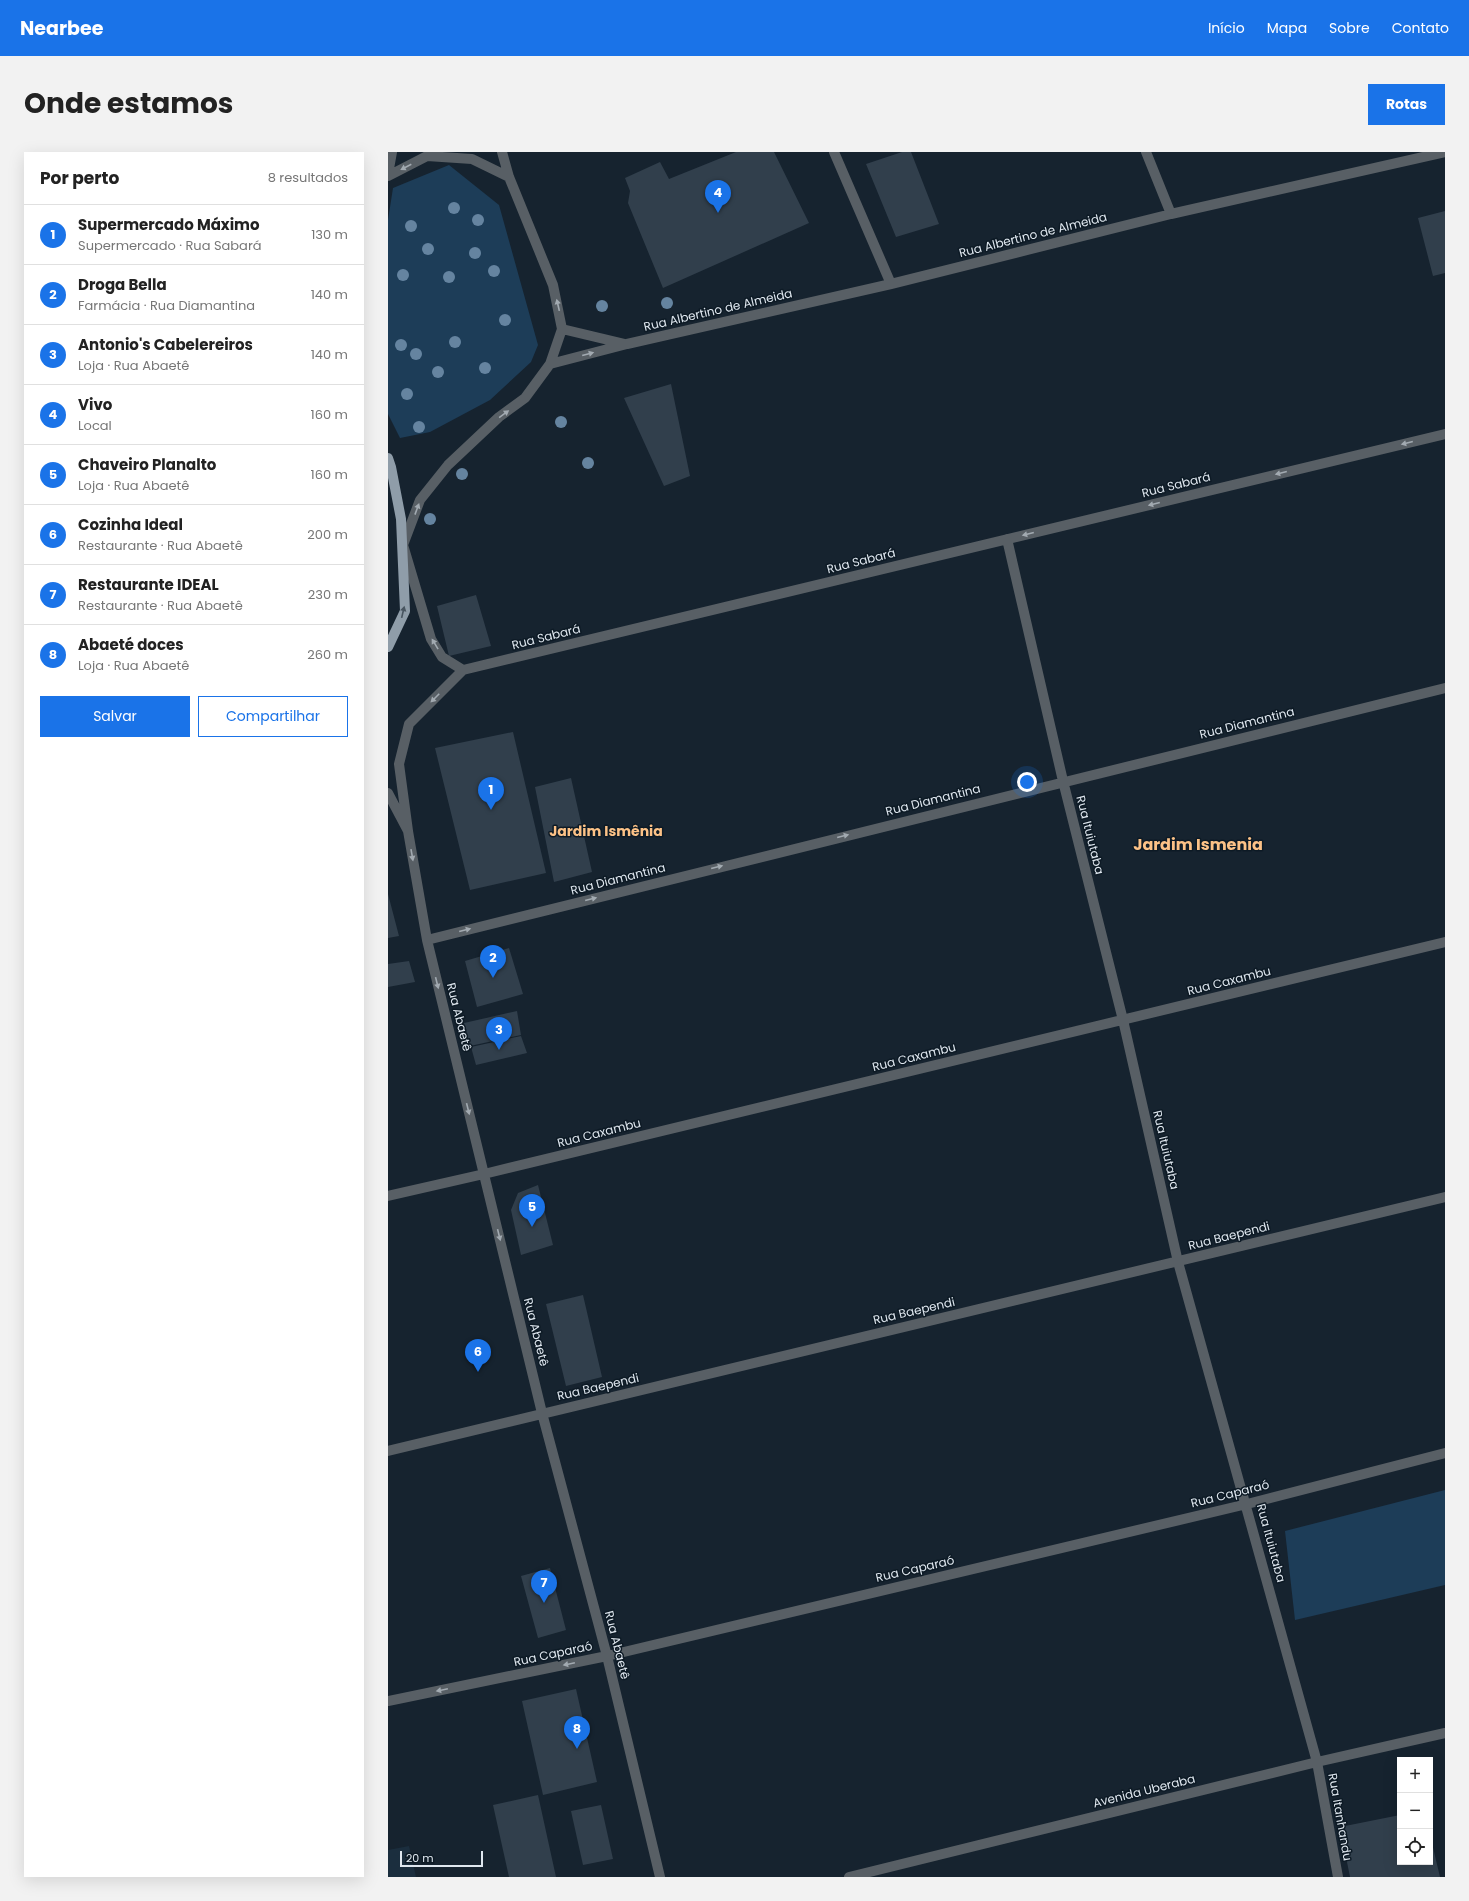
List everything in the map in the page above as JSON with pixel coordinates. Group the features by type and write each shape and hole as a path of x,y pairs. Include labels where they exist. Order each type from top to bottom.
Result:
{"main road":[{"path":"388,458 392,467 401,519 405,611 388,647"}],"street":[{"path":"388,175 392,152"},
{"path":"408,831 399,764 409,724 462,670 442,657 431,639 403,546 420,500 444,471 499,417 525,398 550,364 562,329 553,285 508,176 502,152"},
{"path":"834,152 891,284"},
{"path":"1146,152 1171,214"},
{"name":"Rua Albertino de Almeida","path":"550,364 627,344 891,284 1171,214 1445,152"},
{"path":"388,175 427,156 472,159 508,176"},
{"name":"Rua Albertino de Almeida","path":"562,329 627,344"},
{"name":"Rua Sabará","path":"462,670 1445,434"},
{"name":"Rua Ituiutaba","path":"1007,539 1063,782 1123,1020 1178,1262 1247,1504 1317,1762"},
{"name":"Rua Diamantina","path":"427,940 1445,688"},
{"name":"Rua Abaetê","path":"388,793 408,831 427,940 542,1413 607,1656 660,1877"},
{"name":"Rua Caxambu","path":"388,1196 1445,942"},
{"name":"Rua Baependi","path":"388,1451 1178,1262 1445,1196"},
{"name":"Rua Caparaó","path":"388,1701 607,1656 1247,1504 1445,1453"},
{"name":"Avenida Uberaba","path":"849,1877 1317,1762 1445,1733"},
{"name":"Rua Itanhandu","path":"1317,1762 1338,1877"}],"shaded area":[{"path":"449,165 499,205 538,345 531,362 490,400 430,432 400,438 388,414 388,220 393,188"},
{"path":"1445,1490 1445,1585 1295,1620 1285,1531"},
{"path":"409,1846 416,1877 388,1877 388,1850"}],"building":[{"path":"736,152 774,152 809,223 663,288 628,203 630,191 625,178 660,162 669,179"},
{"path":"902,152 911,152 939,224 896,237 866,164"},
{"path":"1445,211 1445,273 1433,276 1418,218"},
{"path":"671,384 690,476 664,486 624,398"},
{"path":"476,595 491,646 449,656 437,606"},
{"path":"513,732 546,873 470,890 435,748"},
{"path":"571,778 592,872 554,882 535,787"},
{"path":"388,894 399,936 388,938"},
{"path":"509,948 523,994 477,1007 465,961"},
{"path":"409,961 415,982 388,987 388,964"},
{"path":"517,1011 521,1035 470,1046 464,1023"},
{"path":"521,1036 527,1053 476,1065 471,1047"},
{"path":"538,1185 553,1245 521,1255 511,1210 518,1193"},
{"path":"583,1295 602,1377 566,1386 546,1304"},
{"path":"550,1568 566,1630 538,1638 521,1576"},
{"path":"576,1689 597,1782 543,1795 522,1701"},
{"path":"538,1795 556,1877 509,1877 493,1805"},
{"path":"601,1805 613,1859 583,1865 571,1811"},
{"path":"1397,1816 1397,1865 1433,1865 1433,1847 1440,1877 1350,1877 1340,1827"}],"place":[{"name":"Vivo","path":"718,213"},
{"name":"Supermercado Máximo","path":"491,810"},
{"name":"Droga Bella","path":"493,978"},
{"name":"Antonio's Cabelereiros","path":"499,1050"},
{"name":"Chaveiro Planalto","path":"532,1227"},
{"name":"Cozinha Ideal","path":"478,1372"},
{"name":"Restaurante IDEAL","path":"544,1603"},
{"name":"Abaeté doces","path":"577,1749"}],"district":[{"name":"Jardim Ismênia","path":"606,831"},
{"name":"Jardim Ismenia","path":"1198,844"}]}
